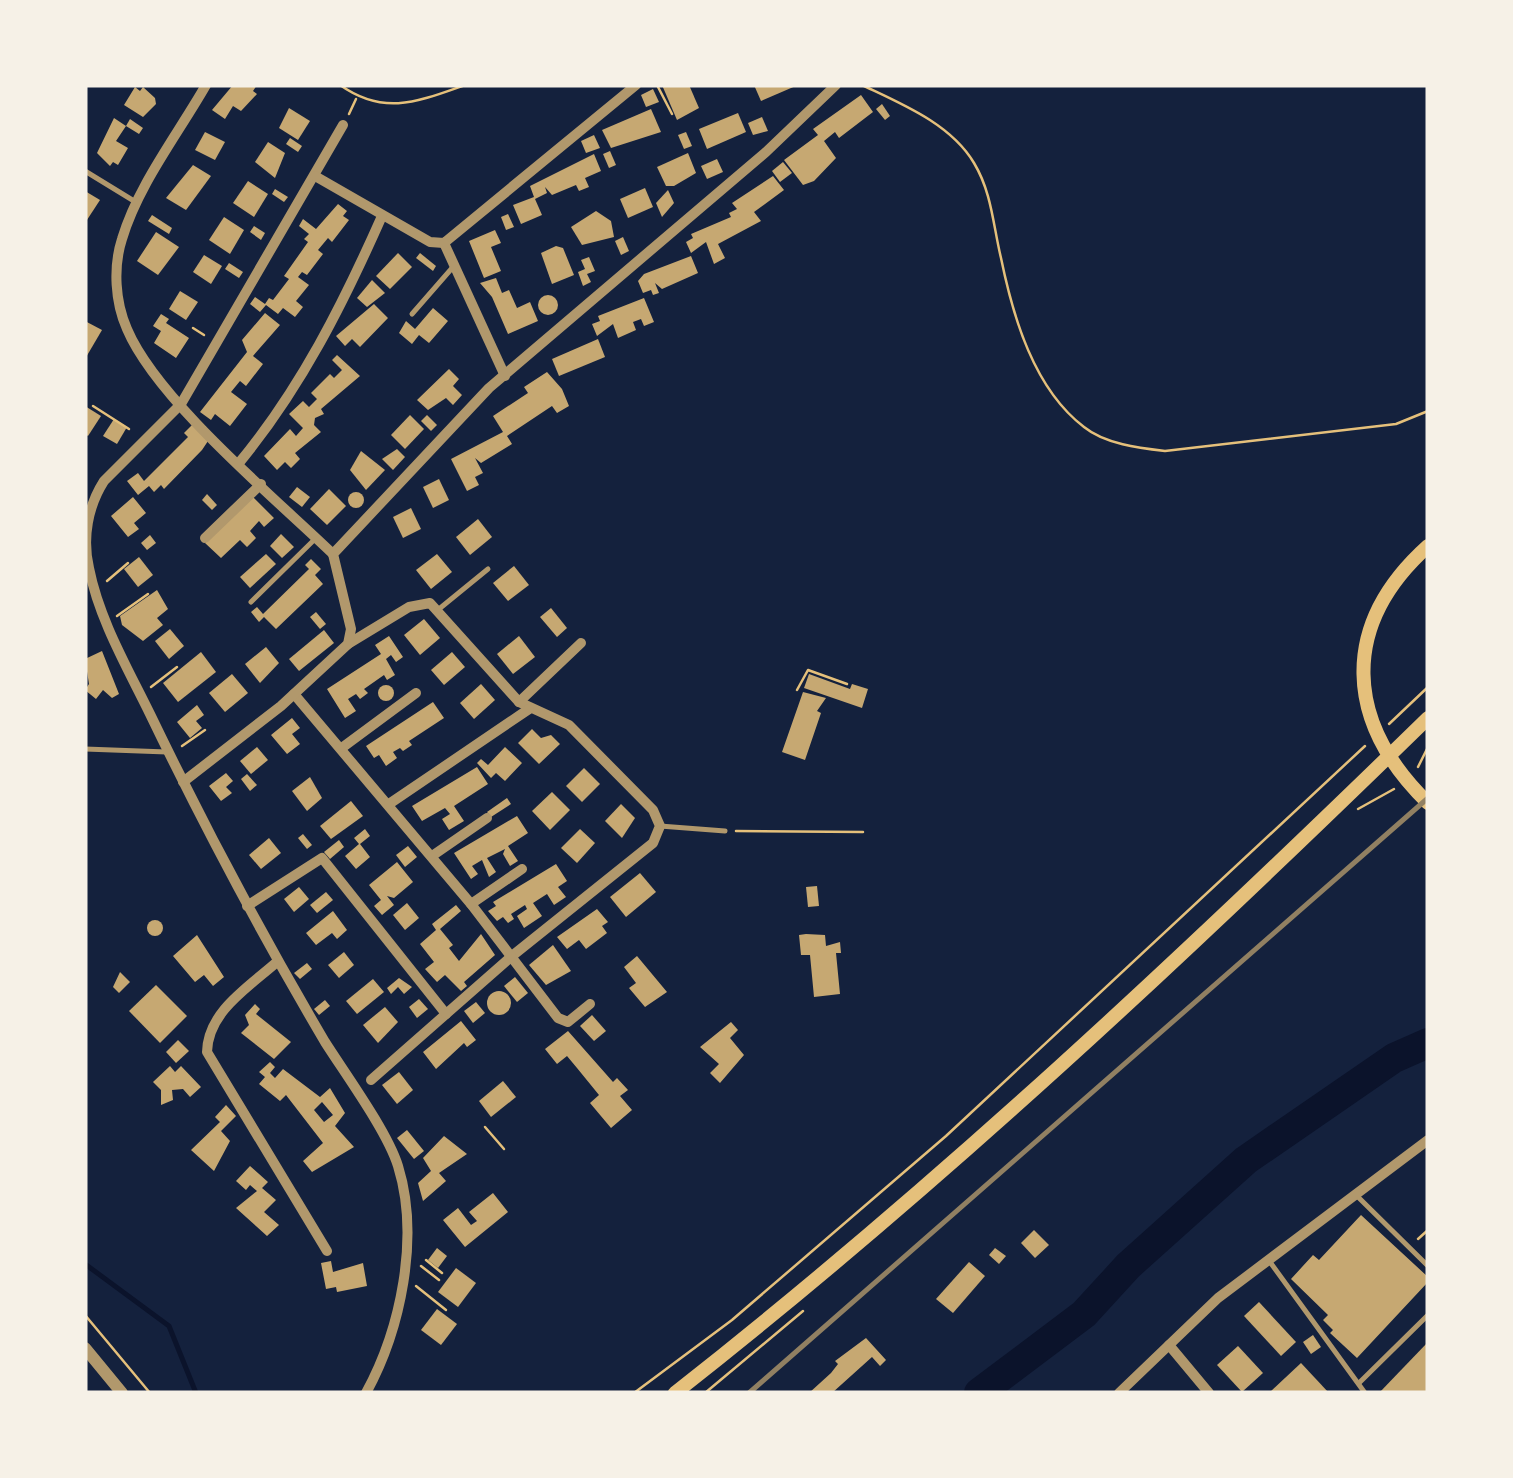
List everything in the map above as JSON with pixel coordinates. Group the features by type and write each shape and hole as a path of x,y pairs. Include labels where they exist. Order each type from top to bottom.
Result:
{"main road":[{"path":"1428,546 1396,577 1377,608 1366,641 1364,702 1379,744 1428,803"},
{"path":"675,1393 804,1292 1032,1090 1428,718"}],"street":[{"path":"206,85 137,203 120,244 118,296 137,350 181,404 332,554 351,629 348,644"},
{"path":"314,176 430,242 444,243 636,85"},
{"path":"332,554 505,376 766,152 836,85"},
{"path":"343,125 181,404 116,466 94,496 86,532 88,567 107,624 168,751 247,906 397,1163 406,1208 406,1254 386,1357 366,1393"},
{"path":"239,463 273,421 337,316 382,216"},
{"path":"444,243 505,376"},
{"path":"205,538 261,484"},
{"path":"184,782 294,694 348,644 420,602 439,609 524,706 569,725 653,810 660,826 653,843 512,956 371,1080"},
{"path":"389,804 524,706 580,643"},
{"path":"343,748 416,693"},
{"path":"294,694 432,856 562,1022 590,1004"},
{"path":"432,856 487,818"},
{"path":"247,906 322,858 446,1014"},
{"path":"471,904 522,868"},
{"path":"278,961 220,1013 207,1031 206,1052 327,1251"},
{"path":"1119,1393 1268,1259 1428,1140"},
{"path":"1169,1345 1209,1393"},
{"path":"85,1348 122,1393"}],"lane":[{"path":"85,172 137,203"},
{"path":"412,314 455,265"},
{"path":"252,602 316,538"},
{"path":"439,609 488,570"},
{"path":"85,748 168,751"},
{"path":"660,826 725,831"},
{"path":"1354,1193 1428,1266"},
{"path":"1268,1259 1366,1393"},
{"path":"1358,1384 1428,1315"}],"path":[{"path":"340,85 357,98 395,107 465,85"},
{"path":"657,85 672,114"},
{"path":"862,85 945,130 973,160 989,194 1010,294 1036,368 1084,428 1130,446 1164,452 1396,424 1428,411"},
{"path":"968,85 1016,85"},
{"path":"343,125 357,98"},
{"path":"93,406 129,429"},
{"path":"96,590 128,563"},
{"path":"107,624 148,594"},
{"path":"141,696 177,666"},
{"path":"797,690 808,670 847,684"},
{"path":"1386,727 1428,687"},
{"path":"1384,712 1395,737"},
{"path":"168,751 205,730"},
{"path":"634,1393 732,1320 946,1136 1371,741"},
{"path":"1409,762 1417,771"},
{"path":"725,831 862,832"},
{"path":"486,1127 504,1149"},
{"path":"1410,1248 1428,1230"},
{"path":"406,1254 439,1280"},
{"path":"426,1260 442,1273"},
{"path":"402,1276 446,1310"},
{"path":"85,1315 150,1393"}],"building":[{"path":"233,85 257,85 253,91 257,94 241,111 233,106 225,119 212,110"},
{"path":"662,85 689,85 699,108 677,120"},
{"path":"754,85 798,85 761,101"},
{"path":"135,87 140,91 143,87 155,98 156,104 143,117 124,105"},
{"path":"653,89 659,102 646,107 641,95"},
{"path":"861,95 873,112 839,138 835,132 824,141 836,158 814,181 803,185 784,160 818,135 813,129"},
{"path":"882,104 890,116 885,120 876,109"},
{"path":"289,108 310,121 298,140 279,128"},
{"path":"651,109 661,132 611,148 602,130"},
{"path":"738,113 746,132 707,149 699,129"},
{"path":"762,117 768,131 753,135 748,123"},
{"path":"114,118 126,126 116,141 128,148 118,165 113,162 110,166 97,153"},
{"path":"130,119 143,128 139,134 126,126"},
{"path":"205,132 225,142 215,160 195,150"},
{"path":"686,132 692,146 684,149 678,135"},
{"path":"594,135 600,148 586,153 581,141"},
{"path":"290,138 302,146 298,152 286,144"},
{"path":"268,142 285,153 275,178 255,162"},
{"path":"610,151 616,165 609,168 603,154"},
{"path":"688,153 696,173 674,186 666,186 657,167"},
{"path":"594,154 601,171 585,178 589,187 579,191 576,185 552,195 545,187 547,193 535,199 542,215 521,224 513,205 534,197 530,186"},
{"path":"717,159 723,172 707,179 701,166"},
{"path":"783,162 792,173 780,182 772,171"},
{"path":"193,165 211,176 186,210 166,198"},
{"path":"773,176 784,190 754,212 761,221 718,244 725,258 714,264 706,242 691,253 686,242 693,238 691,234 731,217 729,213 737,209 732,203"},
{"path":"248,181 268,194 254,217 233,203"},
{"path":"645,188 653,207 628,218 620,199"},
{"path":"275,189 288,197 284,202 272,194"},
{"path":"668,190 674,203 662,217 656,203"},
{"path":"85,191 100,200 85,223"},
{"path":"338,204 347,211 343,216 349,220 332,242 328,238 318,250 323,254 307,275 302,272 298,277 309,285 296,301 303,307 295,317 283,308 278,314 266,305 260,312 250,304 255,297 265,304 269,298 273,300 308,242 304,239 309,234 299,226 303,219 316,229"},
{"path":"596,211 611,221 614,237 582,245 571,227"},
{"path":"508,214 514,227 506,230 501,217"},
{"path":"152,215 172,228 169,234 148,221"},
{"path":"224,217 244,230 230,254 209,240"},
{"path":"254,226 265,233 261,240 250,232"},
{"path":"495,230 501,243 491,247 501,271 484,278 469,241"},
{"path":"156,232 179,247 158,275 137,261"},
{"path":"623,237 629,251 621,255 615,241"},
{"path":"556,246 563,248 574,275 552,284 541,253"},
{"path":"398,253 412,267 390,289 376,276"},
{"path":"420,253 436,266 433,271 416,258"},
{"path":"204,255 222,266 211,284 193,272"},
{"path":"691,256 698,273 662,289 655,283 659,293 643,293 638,281 644,274"},
{"path":"589,257 595,271 587,274 591,282 583,286 578,272 585,269 581,260"},
{"path":"229,263 243,272 239,278 225,269"},
{"path":"496,278 502,293 509,290 517,308 530,302 538,321 508,334 492,297 480,283"},
{"path":"372,280 385,293 367,307 357,298"},
{"path":"180,291 198,302 186,320 169,309"},
{"path":"548,295 558,305 548,315 538,305"},
{"path":"644,298 654,322 644,326 641,319 633,322 636,330 618,338 613,324 597,336 592,324 600,321 598,316"},
{"path":"374,304 388,318 360,347 352,339 345,346 336,336"},
{"path":"433,308 448,321 429,343 419,335 412,344 399,333 406,321 415,329"},
{"path":"265,313 280,325 253,356 263,364 246,386 240,381 231,392 247,404 230,426 215,414 211,420 200,412 247,352 242,340"},
{"path":"161,314 169,319 166,323 189,338 176,358 154,343 161,331 153,326"},
{"path":"85,321 102,330 85,359"},
{"path":"598,339 605,357 559,376 552,359"},
{"path":"337,355 360,376 321,409 324,414 315,418 314,425 321,432 295,453 300,459 291,468 285,462 277,470 264,456 290,429 296,436 303,428 289,414 303,401 309,407 317,399 311,393 330,374 334,378 342,370 332,360"},
{"path":"449,369 459,379 453,386 462,395 453,405 446,398 428,410 417,400"},
{"path":"547,372 562,389 569,406 557,413 552,406 507,436 512,444 481,463 475,458 483,473 475,477 479,485 467,491 451,459 503,432 493,416 528,393 524,387"},
{"path":"85,406 101,416 88,436 85,434"},
{"path":"410,415 424,429 405,449 391,435"},
{"path":"427,415 437,425 431,431 421,421"},
{"path":"114,419 127,427 117,444 103,436"},
{"path":"192,425 208,441 202,450 164,489 161,485 154,492 149,486 138,495 127,481 138,473 144,481 188,437 184,433"},
{"path":"397,449 405,457 393,470 382,459"},
{"path":"361,451 385,470 366,490 350,470"},
{"path":"439,479 449,500 433,508 423,487"},
{"path":"297,487 310,497 302,507 289,497"},
{"path":"329,489 346,506 327,525 310,509"},
{"path":"356,492 364,500 356,508 348,500"},
{"path":"207,494 217,505 212,510 202,500"},
{"path":"133,497 146,513 134,523 139,529 128,537 111,516"},
{"path":"253,497 274,518 264,527 259,521 250,531 256,538 247,547 240,540 221,558 205,543"},
{"path":"411,508 421,529 403,538 393,517"},
{"path":"478,519 492,537 470,555 456,537"},
{"path":"281,534 294,547 282,558 270,546"},
{"path":"150,535 156,543 147,550 141,543"},
{"path":"266,554 276,564 250,588 240,577"},
{"path":"437,554 452,572 431,589 416,570"},
{"path":"139,557 153,575 138,587 124,569"},
{"path":"311,559 321,569 315,575 323,584 276,629 264,617 259,622 251,612 257,607 263,614 309,569 305,565"},
{"path":"514,566 529,585 508,601 493,583"},
{"path":"157,590 168,609 157,618 163,625 143,641 122,625 120,616"},
{"path":"551,608 567,628 557,637 540,617"},
{"path":"316,612 326,624 320,629 310,617"},
{"path":"424,619 440,638 420,655 404,635"},
{"path":"170,629 184,646 169,659 155,641"},
{"path":"324,630 334,643 299,671 289,659"},
{"path":"389,636 403,657 396,662 391,655 386,659 395,675 387,680 384,675 364,689 368,693 360,699 356,694 348,699 356,711 345,718 327,689 381,654 375,645"},
{"path":"519,636 535,657 513,674 497,654"},
{"path":"266,647 279,663 260,683 245,664"},
{"path":"102,651 119,694 112,698 103,690 96,699 85,690 89,684 85,659"},
{"path":"201,652 216,672 178,702 163,683"},
{"path":"452,652 465,667 444,685 431,670"},
{"path":"232,674 248,693 225,712 209,693"},
{"path":"809,674 850,689 852,684 868,689 862,708 804,688"},
{"path":"481,684 495,700 474,719 460,703"},
{"path":"386,685 394,693 386,701 378,693"},
{"path":"803,692 826,698 817,711 821,713 805,760 782,752"},
{"path":"433,702 444,718 409,741 412,745 403,751 400,748 393,752 397,758 386,766 379,755 374,758 366,746"},
{"path":"197,705 204,715 196,721 202,728 190,738 177,722"},
{"path":"292,718 300,728 292,734 300,744 287,754 271,735"},
{"path":"532,729 541,738 551,735 560,744 539,764 518,743"},
{"path":"257,747 268,760 251,774 240,761"},
{"path":"505,747 522,763 505,781 496,773 491,778 477,763 481,759 488,765"},
{"path":"477,767 488,784 454,806 464,821 449,830 442,819 450,814 445,808 422,821 412,806"},
{"path":"584,768 600,784 582,802 566,786"},
{"path":"226,773 233,781 226,787 232,793 221,801 209,786"},
{"path":"247,774 257,785 250,791 241,779"},
{"path":"310,777 322,798 307,811 292,791"},
{"path":"552,792 570,810 550,830 532,811"},
{"path":"507,798 511,804 491,817 487,812"},
{"path":"351,801 363,816 331,839 320,826"},
{"path":"621,804 635,818 622,838 605,821"},
{"path":"517,816 528,833 508,846 518,861 510,866 503,854 505,849 487,858 496,872 489,877 482,860 472,866 478,874 471,879 454,853"},
{"path":"365,829 370,836 360,844 370,857 356,869 345,856 359,844 354,838"},
{"path":"580,829 595,843 577,863 561,848"},
{"path":"303,834 312,845 307,849 298,838"},
{"path":"269,838 281,853 261,869 249,855"},
{"path":"339,840 344,847 330,859 324,852"},
{"path":"408,846 417,857 405,867 396,855"},
{"path":"397,862 413,882 394,898 387,896 394,905 382,915 374,906 381,900 369,885"},
{"path":"556,864 567,881 558,887 566,897 554,905 547,894 533,903 542,916 524,928 517,916 527,909 525,905 511,914 514,919 508,923 503,917 497,921 488,911 496,906 493,902"},
{"path":"640,873 656,892 626,917 610,897"},
{"path":"817,886 819,906 808,907 806,887"},
{"path":"299,887 309,899 294,912 284,899"},
{"path":"326,892 333,900 317,913 310,905"},
{"path":"407,903 419,918 405,930 393,915"},
{"path":"456,905 461,911 440,929 453,945 449,948 459,961 481,934 495,955 464,982 467,986 461,991 445,975 437,982 425,969 434,962 420,944 436,930 432,924"},
{"path":"597,909 608,922 602,926 607,933 586,949 579,940 567,949 557,937"},
{"path":"333,911 347,930 337,939 332,933 316,945 306,933"},
{"path":"155,920 163,928 155,936 147,928"},
{"path":"197,935 224,977 213,986 204,975 195,982 173,956"},
{"path":"799,935 825,935 826,946 840,942 841,953 836,953 840,994 814,997 810,955 801,955"},
{"path":"553,945 571,971 546,985 529,965"},
{"path":"344,952 354,965 339,978 328,965"},
{"path":"637,956 667,992 645,1007 629,988 636,983 624,967"},
{"path":"307,963 312,969 300,979 294,973"},
{"path":"120,972 130,982 119,993 113,987"},
{"path":"515,977 528,993 517,1002 504,986"},
{"path":"399,978 412,987 404,994 398,987 391,994 387,988"},
{"path":"373,979 384,992 357,1014 346,1001"},
{"path":"156,985 187,1016 160,1043 129,1011"},
{"path":"499,991 508,994 508,1012 499,1015 490,1012 487,1003 490,994"},
{"path":"419,999 428,1009 417,1018 409,1007"},
{"path":"325,1000 330,1006 319,1015 314,1009"},
{"path":"476,1002 485,1013 473,1023 464,1011"},
{"path":"255,1004 260,1009 256,1014 291,1042 274,1059 241,1033 249,1025 245,1015"},
{"path":"385,1007 398,1022 378,1043 363,1025"},
{"path":"592,1015 606,1031 594,1041 580,1026"},
{"path":"461,1021 476,1040 467,1047 464,1043 436,1069 423,1052"},
{"path":"731,1022 738,1030 730,1038 744,1055 720,1083 710,1073 719,1064 700,1047"},
{"path":"568,1031 613,1082 617,1078 628,1090 620,1096 632,1110 611,1128 590,1103 599,1095 567,1056 557,1064 545,1049"},
{"path":"178,1040 189,1051 176,1063 166,1052"},
{"path":"270,1062 275,1067 270,1073 275,1078 283,1069 320,1097 330,1088 345,1113 335,1126 354,1147 312,1172 303,1161 323,1143 286,1095 280,1101 259,1084 265,1077 259,1072","holes":["322,1102 333,1115 324,1122 314,1110"]},
{"path":"170,1066 175,1072 181,1066 201,1087 190,1097 183,1089 172,1090 173,1100 161,1105 161,1090 153,1082"},
{"path":"399,1072 413,1090 397,1104 382,1085"},
{"path":"503,1081 516,1097 491,1117 479,1101"},
{"path":"226,1105 236,1116 221,1131 230,1141 214,1171 191,1150 220,1122 215,1117"},
{"path":"407,1130 424,1151 414,1159 397,1138"},
{"path":"444,1136 467,1154 439,1173 446,1181 423,1201 418,1183 431,1171 423,1158"},
{"path":"250,1166 268,1182 262,1188 276,1200 264,1212 279,1225 267,1236 236,1208 257,1191 250,1185 246,1190 236,1181"},
{"path":"493,1193 508,1212 465,1247 443,1220 458,1208 471,1225 477,1221 469,1212"},
{"path":"1361,1215 1428,1277 1428,1282 1357,1358 1330,1333 1333,1330 1323,1320 1328,1315 1291,1279 1313,1255 1319,1260"},
{"path":"1034,1230 1049,1245 1035,1258 1021,1243"},
{"path":"437,1248 447,1256 438,1268 428,1260"},
{"path":"995,1248 1006,1256 999,1264 989,1255"},
{"path":"331,1261 333,1272 363,1263 367,1286 337,1292 336,1287 326,1289 321,1263"},
{"path":"969,1262 985,1276 953,1313 936,1299"},
{"path":"456,1268 476,1283 458,1307 438,1292"},
{"path":"1259,1302 1296,1342 1281,1356 1244,1316"},
{"path":"437,1309 457,1324 441,1345 421,1330"},
{"path":"1313,1335 1321,1347 1311,1354 1303,1342"},
{"path":"866,1338 886,1360 880,1366 872,1357 832,1393 809,1393 831,1373 838,1364 835,1361"},
{"path":"1428,1342 1428,1393 1379,1393"},
{"path":"1238,1346 1263,1373 1242,1392 1217,1365"},
{"path":"1301,1363 1329,1393 1269,1393"}],"waterway":[{"path":"979,1393 1084,1314 1128,1266 1246,1160 1394,1058 1428,1043"},
{"path":"85,1264 169,1326 196,1393"}],"railway":[{"path":"749,1393 1428,798"}]}
